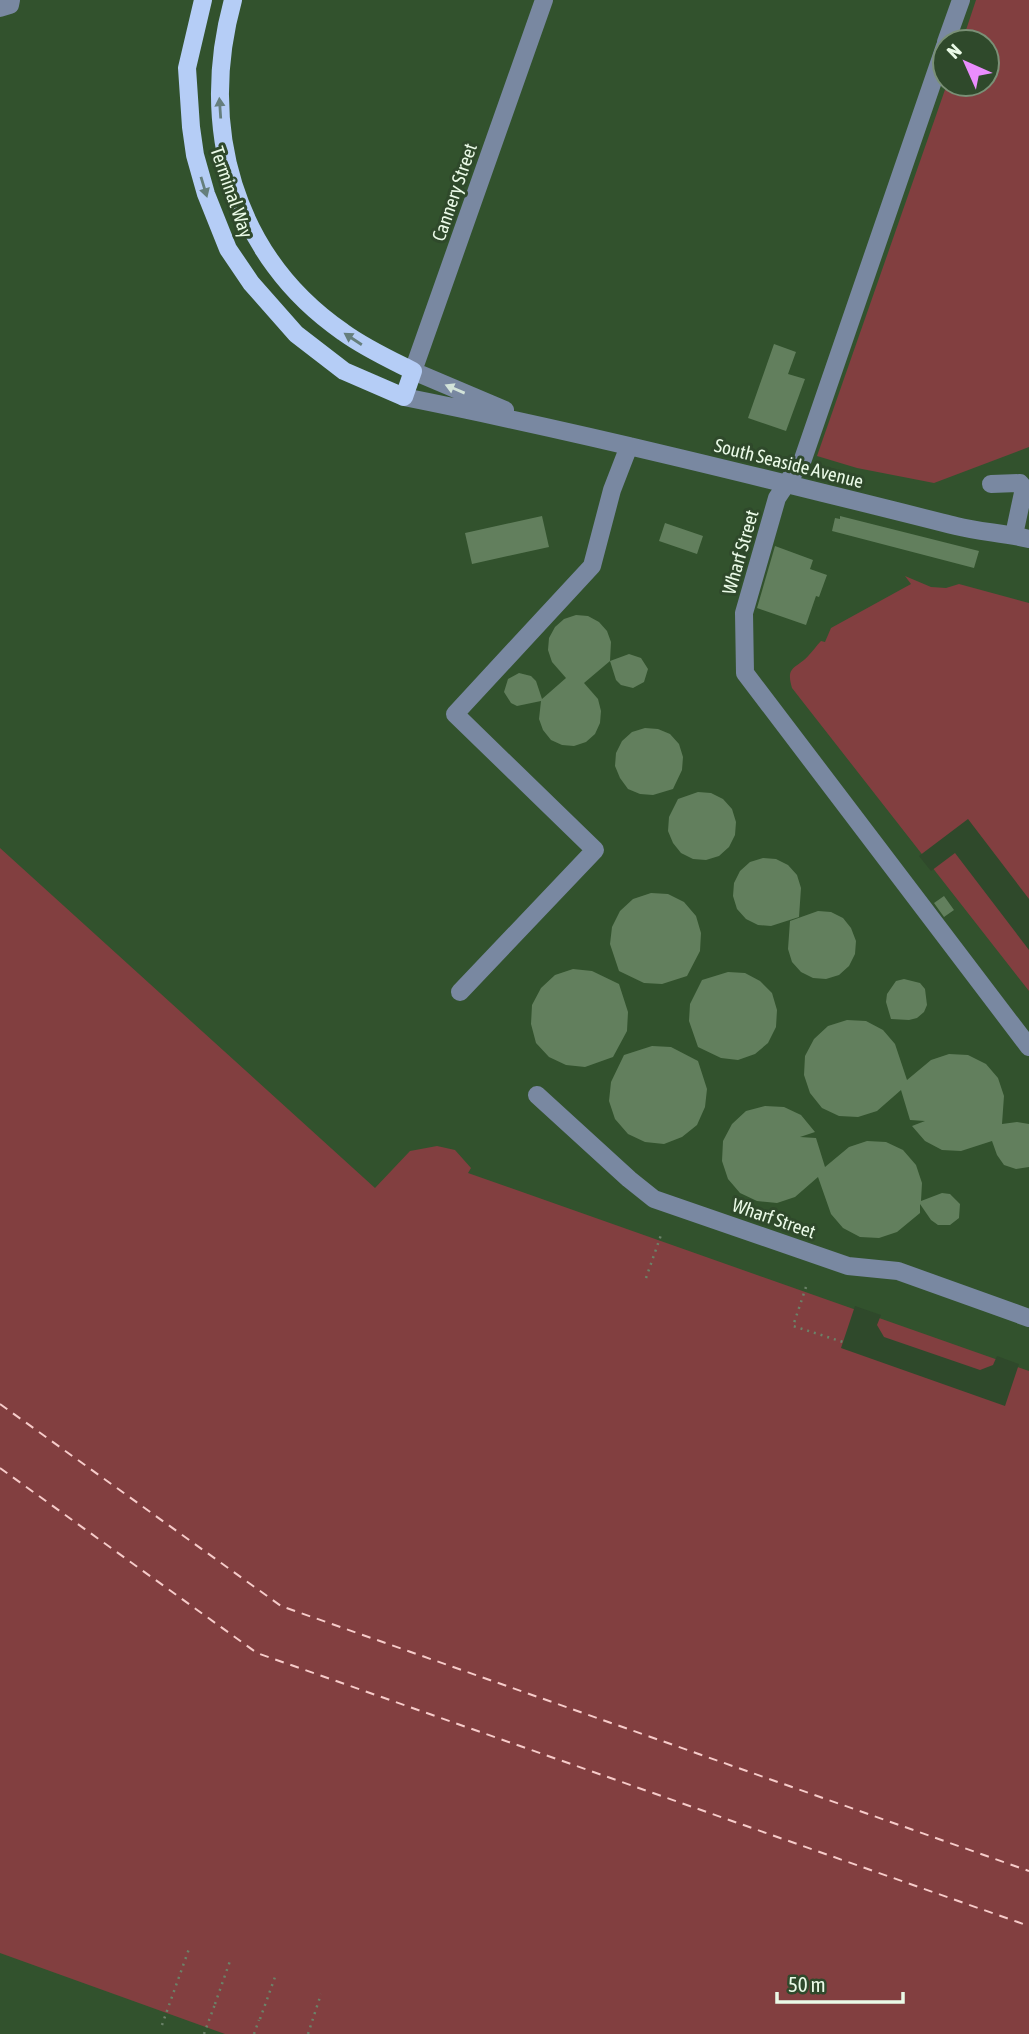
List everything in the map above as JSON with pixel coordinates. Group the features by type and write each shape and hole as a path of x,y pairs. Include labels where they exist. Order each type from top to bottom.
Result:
{"main road":[{"name":"Terminal Way","path":"203,0 187,68 191,127 195,155 206,194 228,249 251,283 296,334 344,371 404,397"},
{"name":"Terminal Way","path":"233,0 220,55 220,116 231,178 248,221 273,262 315,309 342,332 413,371"},
{"name":"Cannery Street","path":"404,397 413,371"}],"street":[{"name":"Cannery Street","path":"413,371 544,0"},
{"name":"Wharf Street","path":"951,28 961,0"},
{"name":"Wharf Street","path":"931,88 803,459 777,498 744,613 745,673 1029,1048"},
{"name":"South Seaside Avenue","path":"413,371 540,425"},
{"name":"South Seaside Avenue","path":"404,397 540,425 786,482 961,527 1022,537"},
{"path":"460,992 595,850 455,714 592,566 612,490 629,446"},
{"path":"991,484 1020,483 1024,488 1022,537"},
{"name":"Wharf Street","path":"537,1095 654,1199 848,1266 898,1271 1029,1318"}],"path":[{"path":"646,1278 661,1235"},
{"path":"806,1287 793,1326 843,1342"},
{"path":"162,2025 190,1946"},
{"path":"204,2034 230,1961"},
{"path":"260,2020 275,1977"},
{"path":"308,2034 321,1994"},
{"path":"215,2004 218,1998"},
{"path":"254,2034 262,2014"}],"shaded area":[{"path":"0,0 1029,0 1029,2034 0,2034"},
{"path":"976,0 1029,0 1029,447 934,483 857,468 817,456 942,98 1001,98 1001,28 967,28"},
{"path":"905,576 931,587 946,588 959,584 1029,603 1029,991 792,688 791,671 821,641 825,642 831,628 911,584"},
{"path":"0,848 375,1188 410,1151 437,1146 455,1150 471,1168 468,1173 1029,1371 1029,2034 225,2034 0,1953"}],"pier":[{"path":"968,819 1029,899 1029,950 955,853 931,871 919,856"},
{"path":"855,1306 881,1315 877,1325 884,1337 980,1370 993,1365 997,1356 1019,1364 1005,1406 841,1348"}],"building":[{"path":"774,344 796,352 788,374 805,379 786,431 748,418"},
{"path":"542,516 549,547 472,564 465,533"},
{"path":"840,516 979,551 974,568 832,531 835,518 840,519"},
{"path":"665,523 703,536 697,554 659,541"},
{"path":"775,546 813,560 810,569 827,575 806,625 757,608"},
{"path":"576,615 588,616 599,622 607,631 611,642 610,661 584,683 598,699 600,723 595,734 586,742 574,746 551,740 543,730 539,719 541,701 517,706 511,703 504,692 508,679 519,673 531,676 536,681 542,699 566,678 552,662 548,650 549,638 555,627 564,619"},
{"path":"629,654 641,658 648,669 644,682 633,688 621,685 616,680 610,661"},
{"path":"645,728 670,734 679,744 683,757 682,770 673,789 653,795 628,789 615,766 616,753 622,741 632,732"},
{"path":"698,792 711,793 723,799 732,809 736,822 735,835 729,847 719,856 706,860 693,859 681,853 668,831 669,817 678,799"},
{"path":"763,858 776,859 788,865 797,875 801,888 799,917 771,926 758,925 746,919 737,909 733,896 734,883 740,871 750,862"},
{"path":"651,893 668,894 684,902 696,916 701,933 700,951 687,976 662,984 644,983 619,971 610,944 612,927 620,911 633,899"},
{"path":"944,896 954,910 944,917 934,903"},
{"path":"818,911 831,912 843,918 856,941 855,954 849,966 839,975 826,979 813,978 801,972 792,962 788,949 790,921"},
{"path":"573,969 592,971 619,984 628,1012 627,1031 613,1057 585,1067 566,1065 549,1057 536,1043 531,1024 532,1005 541,988 555,975"},
{"path":"728,972 745,973 760,981 772,993 777,1010 776,1027 768,1043 755,1054 738,1060 721,1058 698,1047 689,1021 690,1004 702,980"},
{"path":"904,979 920,983 925,989 927,1005 917,1018 891,1019 886,1002 887,994 896,981"},
{"path":"847,1020 866,1021 883,1030 895,1044 907,1080 931,1060 949,1054 968,1055 986,1064 998,1078 1004,1096 1002,1124 1029,1124 1029,1167 1016,1169 1004,1165 992,1141 961,1151 942,1150 925,1141 912,1126 925,1121 910,1120 901,1090 877,1111 858,1117 839,1116 822,1108 810,1093 804,1075 805,1056 814,1039 828,1026"},
{"path":"652,1046 671,1047 698,1061 707,1089 705,1107 697,1125 682,1137 664,1144 645,1142 628,1134 615,1119 609,1101 611,1082 624,1055"},
{"path":"765,1106 784,1107 801,1115 815,1132 800,1137 816,1138 825,1167 849,1147 867,1141 886,1142 903,1150 916,1165 922,1183 921,1201 942,1193 950,1194 960,1204 959,1218 950,1225 938,1225 920,1204 920,1213 897,1232 879,1238 860,1237 843,1228 831,1214 818,1177 795,1197 777,1203 757,1201 740,1193 728,1179 722,1161 723,1141 732,1124 746,1111"}],"ferry route":[{"path":"0,1404 281,1606 1029,1871"},
{"path":"0,1468 257,1653 1029,1926"}]}
